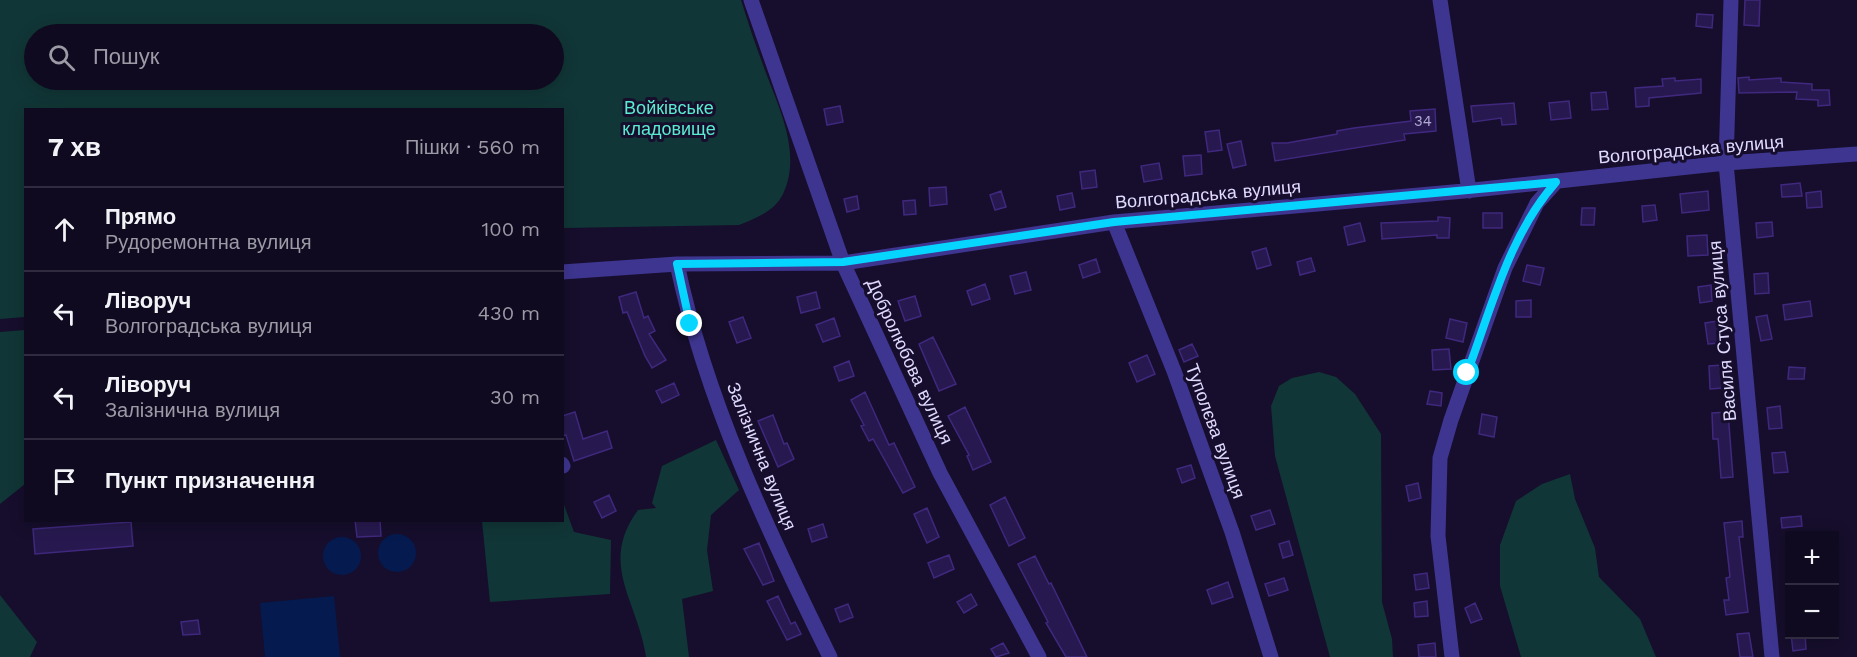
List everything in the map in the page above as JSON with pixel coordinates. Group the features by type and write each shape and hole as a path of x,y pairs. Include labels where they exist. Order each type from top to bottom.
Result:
{"street":[{"name":"Добролюбова вулиця","path":"751,0 843,262 940,472 1039,657"},
{"path":"1440,0 1469,191"},
{"name":"Василя Стуса вулиця","path":"1731,0 1726,163 1772,657"},
{"name":"Волгоградська вулиця","path":"564,272 677,264 843,262 1114,222 1469,191 1726,163 1857,154"},
{"path":"1452,657 1438,536 1440,458 1505,268 1537,203 1556,182"},
{"name":"Туполєва вулиця","path":"1114,222 1174,371 1232,532 1271,657"},
{"name":"Залізнична вулиця","path":"677,264 690,324 722,413 764,518 830,657"}],"green space":[{"name":"Войківське кладовище","path":"0,0 741,0 786,128 790,162 783,194 775,205 752,220 739,225 564,228 564,108 24,108 24,317 0,319"},
{"path":"24,330 24,485 0,504 0,332"},
{"path":"1319,372 1336,377 1355,394 1381,434 1382,602 1392,639 1393,657 1330,657 1275,456 1271,406 1279,386 1292,378"},
{"path":"716,440 739,490 711,515 707,550 713,591 682,599 689,657 646,657 642,637 624,583 621,548 627,530 638,510 656,508 652,503 662,466"},
{"path":"1570,474 1575,499 1595,548 1599,577 1640,619 1656,657 1521,657 1500,586 1500,545 1516,501 1542,484"},
{"path":"564,505 574,532 611,540 610,594 490,602 482,522 564,522"},
{"path":"0,595 37,642 30,657 0,657"}],"water":[{"path":"397,534 411,539 416,553 411,567 397,572 383,567 378,553 383,539"},
{"path":"342,537 355,543 361,556 355,569 342,575 329,569 323,556 329,543"},
{"path":"334,596 340,657 265,657 260,603"}],"building":[{"path":"1745,0 1760,0 1759,26 1744,25"},
{"path":"1697,14 1713,15 1712,28 1696,26"},
{"path":"1749,77 1749,80 1781,78 1781,82 1812,84 1812,90 1829,90 1830,105 1818,106 1818,100 1796,99 1797,92 1739,93 1738,78"},
{"path":"1675,78 1675,81 1701,79 1701,93 1649,98 1649,106 1636,107 1635,88 1663,86 1662,79"},
{"path":"1606,92 1608,109 1592,110 1591,93"},
{"path":"1569,101 1571,118 1551,120 1549,103"},
{"path":"1514,103 1516,124 1502,125 1501,118 1473,122 1471,106"},
{"path":"840,106 843,122 827,125 824,109"},
{"path":"1435,109 1436,131 1404,134 1405,140 1275,161 1272,143 1287,143 1337,134 1337,131 1411,121 1410,111"},
{"path":"1219,130 1222,150 1208,152 1205,132"},
{"path":"1241,141 1246,165 1233,168 1227,144"},
{"path":"1201,155 1202,174 1185,176 1183,156"},
{"path":"1159,163 1162,179 1144,182 1141,166"},
{"path":"1095,170 1097,187 1082,189 1080,172"},
{"path":"1800,183 1802,196 1782,197 1781,185"},
{"path":"946,187 947,204 930,206 929,188"},
{"path":"1001,191 1006,207 995,210 990,195"},
{"path":"1708,191 1709,210 1682,213 1680,194"},
{"path":"1821,191 1822,207 1807,208 1806,193"},
{"path":"1072,193 1075,207 1060,210 1057,196"},
{"path":"857,196 859,209 847,212 844,199"},
{"path":"915,200 916,214 904,215 903,201"},
{"path":"1655,205 1657,220 1643,222 1642,206"},
{"path":"1582,208 1595,208 1594,225 1581,225"},
{"path":"1483,213 1502,213 1502,228 1483,228"},
{"path":"1438,217 1450,218 1449,238 1437,238 1437,235 1382,239 1381,223 1438,221"},
{"path":"1772,222 1773,236 1757,238 1756,223"},
{"path":"1360,223 1365,241 1348,245 1344,227"},
{"path":"1707,235 1708,255 1688,256 1687,236"},
{"path":"1266,248 1271,265 1257,269 1252,252"},
{"path":"1311,258 1315,271 1300,275 1297,262"},
{"path":"1096,259 1100,272 1083,278 1079,265"},
{"path":"1527,265 1544,268 1540,285 1523,281"},
{"path":"1026,272 1031,290 1015,294 1010,276"},
{"path":"1768,273 1769,293 1755,294 1754,274"},
{"path":"985,284 990,299 972,305 967,291"},
{"path":"1711,285 1712,301 1700,303 1698,287"},
{"path":"636,292 644,318 648,316 655,331 649,334 666,360 652,368 627,312 623,313 619,297"},
{"path":"816,292 820,308 801,313 797,297"},
{"path":"915,296 921,316 905,321 898,301"},
{"path":"1531,300 1531,317 1516,317 1516,301"},
{"path":"1810,301 1812,316 1785,320 1783,305"},
{"path":"1767,315 1772,339 1761,341 1756,317"},
{"path":"743,317 751,338 737,343 729,322"},
{"path":"834,318 840,336 823,342 816,325"},
{"path":"1450,319 1467,323 1463,342 1446,338"},
{"path":"1718,321 1721,343 1708,344 1705,323"},
{"path":"933,337 956,384 939,391 919,344"},
{"path":"1192,344 1198,356 1184,362 1179,350"},
{"path":"1449,349 1451,369 1433,370 1432,350"},
{"path":"1147,355 1155,374 1137,382 1129,363"},
{"path":"849,361 854,376 839,381 834,367"},
{"path":"1722,365 1723,388 1710,389 1709,366"},
{"path":"1789,367 1805,368 1804,379 1788,379"},
{"path":"674,383 679,395 662,403 656,391"},
{"path":"1430,391 1442,393 1441,406 1427,404"},
{"path":"865,392 889,445 894,443 915,487 903,493 873,439 869,441 861,426 864,425 851,400"},
{"path":"1780,406 1782,428 1769,429 1767,408"},
{"path":"965,407 991,462 973,470 967,456 969,455 948,416"},
{"path":"575,412 583,439 607,431 612,448 574,461 566,435 564,436 564,415"},
{"path":"1728,412 1733,477 1721,478 1718,439 1713,439 1712,413"},
{"path":"1482,414 1497,417 1494,437 1479,434"},
{"path":"773,415 784,444 787,443 794,459 778,467 758,421"},
{"path":"1785,452 1788,472 1774,473 1772,453"},
{"path":"1191,465 1195,478 1182,483 1177,469"},
{"path":"1418,483 1421,498 1409,501 1406,486"},
{"path":"609,495 616,511 602,518 594,502"},
{"path":"1005,497 1025,538 1009,546 990,505"},
{"path":"927,508 939,537 927,543 914,514"},
{"path":"1270,510 1275,524 1256,530 1251,516"},
{"path":"1801,516 1802,526 1782,528 1781,518"},
{"path":"1742,521 1743,537 1739,537 1748,612 1726,615 1724,600 1729,600 1726,578 1730,577 1724,523"},
{"path":"131,522 133,546 35,554 33,529"},
{"path":"355,522 380,522 381,536 357,537"},
{"path":"823,524 827,537 812,542 808,529"},
{"path":"1289,541 1293,555 1283,558 1279,544"},
{"path":"759,543 774,581 763,585 744,549"},
{"path":"949,555 954,569 934,578 928,563"},
{"path":"1035,556 1049,584 1051,583 1087,657 1066,657 1046,623 1048,622 1018,564"},
{"path":"1427,573 1429,588 1416,590 1414,575"},
{"path":"1284,578 1288,590 1269,596 1265,584"},
{"path":"1228,582 1233,597 1212,604 1207,590"},
{"path":"971,594 977,605 964,613 957,602"},
{"path":"778,596 791,624 795,622 801,634 787,640 767,601"},
{"path":"1427,601 1428,616 1415,617 1414,603"},
{"path":"1475,603 1482,619 1471,623 1465,608"},
{"path":"848,604 853,617 840,622 835,609"},
{"path":"198,620 200,634 183,635 181,622"},
{"path":"1749,633 1753,657 1740,657 1737,634"},
{"path":"1792,639 1805,639 1806,649 1793,651"},
{"path":"1003,643 1009,653 996,657 991,649"},
{"path":"1435,643 1436,657 1419,657 1418,645"}],"route":[{"path":"690,324 677,264 843,262 1114,222 1556,182 1537,203 1521,233 1505,268 1467,373"}]}
